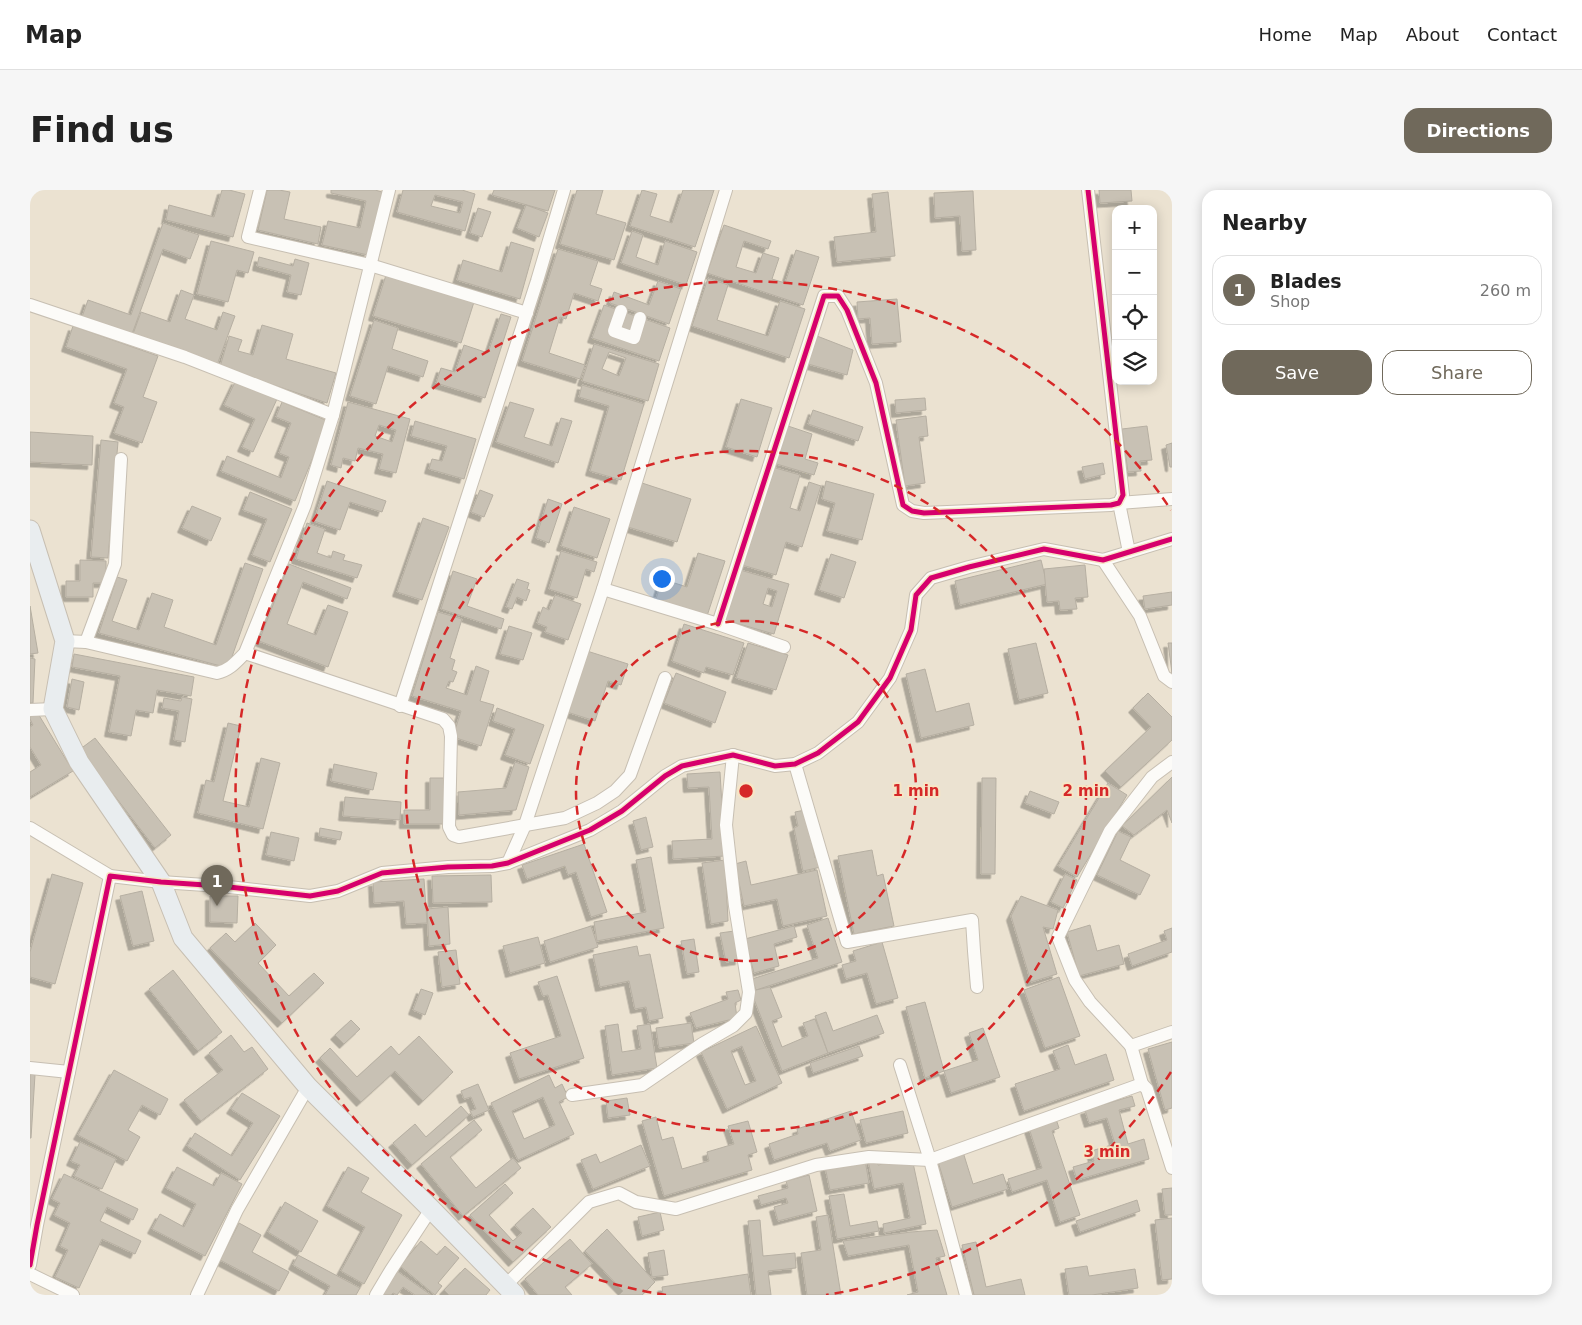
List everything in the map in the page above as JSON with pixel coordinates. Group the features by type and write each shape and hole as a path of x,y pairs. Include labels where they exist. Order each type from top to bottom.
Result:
{"street":[{"path":"260,190 248,237 370,266 527,313"},
{"path":"65,642 86,642 217,673 232,666 245,653 305,505 333,415 389,190"},
{"path":"400,706 527,313 564,190"},
{"path":"508,863 524,824 603,590 726,190"},
{"path":"1088,190 1123,495 1119,503 1129,552"},
{"path":"718,624 824,296 838,296 848,310 876,382 903,505 912,511 924,513 1111,505 1172,499"},
{"path":"30,305 185,357 333,415"},
{"path":"621,311 614,331 634,338 640,318"},
{"path":"86,642 116,564 121,459"},
{"path":"30,530 65,642 53,709 79,762 161,882 183,938 308,1087 510,1290 589,1202 619,1193 636,1202 676,1210 816,1165 869,1157 930,1160 1142,1084"},
{"path":"30,828 110,876 310,896 338,891 382,873 492,866 508,863 590,830 622,811 665,776 682,766 733,755 775,766 795,764 818,753 858,722 890,678 911,630 916,595 932,578 969,566 1044,549 1103,560 1172,539"},
{"path":"1103,560 1140,616 1164,676 1172,682"},
{"path":"603,590 718,624 784,647"},
{"path":"245,653 443,719 449,726 451,736 450,827 453,835 459,837 565,818 597,803 615,791 630,775 665,678"},
{"path":"30,710 53,709"},
{"path":"572,1094 642,1085 702,1044 733,1026 746,1012 749,992 734,906 726,825 733,755"},
{"path":"1172,762 1152,777 1110,831 1058,936 1075,980 1090,1002 1131,1046 1142,1084 1147,1089 1172,1168"},
{"path":"795,764 847,942 972,920 977,987"},
{"path":"30,1265 33,1225 69,1072 110,876"},
{"path":"1131,1046 1172,1032"},
{"path":"900,1065 930,1160 966,1295"},
{"path":"30,1068 69,1072"},
{"path":"197,1295 237,1210 308,1087"},
{"path":"376,1295 431,1209"},
{"path":"30,1274 73,1295"}],"building":[{"path":"222,190 245,194 233,237 166,220 169,205 214,217"},
{"path":"267,190 290,192 284,219 321,227 318,244 258,230"},
{"path":"331,190 375,190 382,192 368,255 322,245 328,221 360,228 366,201 331,193"},
{"path":"403,190 462,190 475,194 465,231 397,212","holes":["435,195 463,202 460,213 431,206"]},
{"path":"494,190 555,190 548,211 492,195"},
{"path":"577,190 603,190 596,214 626,223 614,260 560,244"},
{"path":"642,190 657,194 650,216 672,223 683,190 714,190 695,247 630,226"},
{"path":"1099,190 1131,190 1132,201 1100,203"},
{"path":"973,191 976,250 962,251 960,216 935,218 934,193"},
{"path":"888,192 895,256 837,262 834,237 876,232 872,194"},
{"path":"526,205 548,213 539,237 517,228"},
{"path":"478,208 491,212 482,237 470,233"},
{"path":"163,223 199,235 190,259 163,249 132,334 82,317 88,300 131,315"},
{"path":"724,225 771,241 768,249 744,241 736,267 756,273 763,253 779,258 772,279 785,283 796,250 819,257 803,305 707,273"},
{"path":"632,231 643,235 636,257 658,265 665,241 697,252 686,285 621,263"},
{"path":"211,241 254,252 248,273 237,270 228,302 197,294"},
{"path":"511,242 534,249 520,299 457,280 463,260 502,272"},
{"path":"558,249 598,261 590,285 602,289 598,301 574,293 566,319 560,317 549,353 585,365 580,379 522,361"},
{"path":"259,257 293,266 295,259 309,263 301,295 287,292 291,275 257,266"},
{"path":"386,275 474,302 461,343 373,316"},
{"path":"708,278 728,285 717,320 768,336 780,301 805,309 789,358 692,326"},
{"path":"658,281 681,289 669,324 610,303 614,292 649,305"},
{"path":"181,290 194,295 185,319 217,330 223,312 235,316 217,365 133,334 141,312 170,322"},
{"path":"897,299 901,342 872,344 870,318 858,319 857,302"},
{"path":"604,305 670,328 659,361 592,338"},
{"path":"501,314 511,317 485,398 436,383 441,368 455,372 464,345 488,353"},
{"path":"374,320 398,328 392,349 428,361 423,377 388,366 376,404 350,396"},
{"path":"262,325 293,334 286,359 336,373 327,403 220,367 229,336 242,340 238,351 253,355"},
{"path":"73,326 158,356 143,397 157,402 142,443 114,433 124,407 114,403 127,369 66,347"},
{"path":"817,336 853,350 847,375 808,364"},
{"path":"594,344 659,364 648,401 582,381","holes":["609,352 626,358 619,376 602,369"]},
{"path":"236,380 277,399 253,452 242,447 255,419 224,405"},
{"path":"582,385 644,404 621,480 590,471 609,406 579,397"},
{"path":"925,398 926,410 896,413 895,400"},
{"path":"741,399 772,408 757,457 726,447"},
{"path":"282,402 328,421 295,501 221,471 227,456 281,478 289,457 279,453 291,423 276,417"},
{"path":"348,402 410,419 396,473 379,469 383,454 358,448 355,461 343,458 341,468 331,465","holes":["379,425 396,430 392,442 375,436"]},
{"path":"510,402 534,409 524,437 552,446 561,418 572,421 558,463 496,442"},
{"path":"813,410 863,427 858,441 808,424"},
{"path":"926,416 928,436 919,437 925,483 905,486 896,420"},
{"path":"415,421 476,439 464,479 429,469 432,459 442,461 447,446 411,436"},
{"path":"785,425 812,434 805,459 818,463 814,475 773,463"},
{"path":"1147,426 1152,460 1140,461 1141,471 1128,472 1122,429"},
{"path":"30,432 93,436 92,465 30,462"},
{"path":"101,440 118,442 108,558 91,557"},
{"path":"1172,443 1172,467 1170,467 1166,445"},
{"path":"1103,463 1105,474 1085,479 1082,467"},
{"path":"772,467 800,475 790,508 800,511 809,482 821,486 802,547 786,542 776,575 742,565"},
{"path":"327,481 386,501 382,512 350,502 340,530 314,521"},
{"path":"826,481 874,494 862,540 827,531 835,503 822,499"},
{"path":"642,483 691,499 677,542 628,527"},
{"path":"480,490 493,495 484,517 471,512"},
{"path":"250,492 292,509 270,562 252,555 267,519 243,510"},
{"path":"548,499 562,504 549,543 536,538"},
{"path":"192,506 221,518 211,541 182,528"},
{"path":"574,507 610,519 597,558 561,546"},
{"path":"423,518 449,527 422,600 397,592"},
{"path":"307,523 325,529 317,553 331,558 333,551 345,555 343,560 362,565 357,578 296,559"},
{"path":"561,551 597,562 594,572 586,569 577,598 549,589"},
{"path":"698,553 725,561 707,616 656,599 662,579 687,587"},
{"path":"831,554 856,562 844,598 819,590"},
{"path":"80,560 106,561 106,583 93,583 93,597 66,597 66,581 80,581"},
{"path":"1041,560 1047,584 960,605 955,581"},
{"path":"245,563 263,569 228,668 99,633 117,577 127,580 112,621 139,630 152,593 173,600 164,627 216,645"},
{"path":"289,564 351,588 347,599 303,582 287,624 316,635 328,605 348,612 328,667 259,641"},
{"path":"1085,565 1088,597 1075,598 1077,609 1060,610 1059,601 1047,602 1044,569"},
{"path":"740,570 789,584 774,634 725,620","holes":["768,588 777,591 772,607 763,604"]},
{"path":"453,571 477,579 467,606 504,619 501,629 441,609"},
{"path":"517,579 529,583 527,589 530,590 526,601 517,597 512,609 506,607"},
{"path":"1172,592 1172,605 1145,609 1143,596"},
{"path":"555,595 581,604 568,640 545,632 547,627 537,623 543,607 549,610"},
{"path":"30,606 38,653 30,654"},
{"path":"438,612 462,619 450,658 455,660 452,670 457,672 453,682 449,681 446,688 467,695 476,666 489,671 480,701 494,705 481,746 453,737 461,711 412,696"},
{"path":"684,624 744,643 733,675 706,667 704,673 672,661"},
{"path":"509,626 532,633 523,660 500,654"},
{"path":"748,643 788,655 776,690 736,678"},
{"path":"1036,643 1048,693 1019,700 1008,649"},
{"path":"1168,643 1172,643 1172,673"},
{"path":"587,651 628,664 621,685 608,681 595,721 567,712"},
{"path":"74,654 194,677 191,696 157,690 153,713 136,710 131,736 109,732 120,676 72,667"},
{"path":"30,658 35,659 33,703 30,703"},
{"path":"925,669 936,712 969,703 974,725 921,738 906,674"},
{"path":"676,673 726,692 715,723 664,703"},
{"path":"72,679 84,682 79,710 67,707"},
{"path":"1148,693 1172,717 1172,740 1121,787 1105,771 1151,727 1133,708"},
{"path":"182,697 192,699 185,742 174,740 179,711 162,708 164,698 181,701"},
{"path":"497,708 544,725 530,764 505,755 515,729 493,721"},
{"path":"37,712 73,771 30,797 30,772 41,765 30,747 30,727 33,725 30,716"},
{"path":"228,723 241,726 223,801 249,807 261,758 280,763 263,829 198,813 206,780 214,782"},
{"path":"95,738 171,835 155,848 79,750"},
{"path":"515,762 529,767 516,810 459,815 458,792 506,788"},
{"path":"334,764 377,773 373,790 331,781"},
{"path":"720,772 725,856 673,859 672,841 712,839 709,787 688,788 687,774"},
{"path":"1172,777 1172,823 1167,810 1134,835 1122,826"},
{"path":"430,778 444,778 444,824 404,824 404,810 430,810"},
{"path":"982,778 996,778 995,874 981,874"},
{"path":"1108,783 1127,795 1077,877 1058,866"},
{"path":"1030,791 1059,802 1054,814 1025,803"},
{"path":"345,797 401,802 400,820 343,816"},
{"path":"805,810 815,858 818,857 821,867 803,871 794,828 798,826 795,812"},
{"path":"646,817 653,847 641,850 633,821"},
{"path":"320,828 342,832 340,840 319,836"},
{"path":"1118,831 1131,837 1120,860 1150,875 1140,895 1097,875"},
{"path":"271,832 299,838 294,861 266,855"},
{"path":"584,844 607,912 591,917 576,872 568,875 565,866 527,879 522,865"},
{"path":"872,850 877,876 883,874 894,926 854,934 838,856"},
{"path":"651,857 664,928 597,941 594,922 646,912 636,860"},
{"path":"725,860 728,921 711,924 702,863"},
{"path":"746,861 751,885 817,870 827,916 783,926 777,899 744,906 735,864"},
{"path":"52,874 83,883 55,984 30,977 30,952"},
{"path":"1065,874 1077,880 1063,908 1051,902"},
{"path":"491,875 492,902 433,903 432,876"},
{"path":"424,879 427,923 406,924 404,901 374,903 373,882"},
{"path":"142,891 154,941 133,946 120,896"},
{"path":"210,896 238,896 237,923 210,922"},
{"path":"1021,896 1058,910 1053,929 1043,927 1057,974 1031,982 1011,916"},
{"path":"448,907 450,944 429,946 427,909"},
{"path":"828,918 842,962 756,990 752,979 818,958 807,925"},
{"path":"255,923 276,945 258,963 289,996 314,973 324,983 282,1023 210,948 226,933 235,942"},
{"path":"1090,925 1097,951 1119,945 1124,964 1079,976 1067,932"},
{"path":"591,926 598,947 550,962 544,941"},
{"path":"794,926 797,937 774,944 779,966 754,973 745,939"},
{"path":"1172,928 1172,952 1132,966 1128,954 1167,940 1164,931"},
{"path":"734,931 740,960 726,962 720,933"},
{"path":"538,937 545,963 510,973 503,946"},
{"path":"694,939 699,972 687,974 681,941"},
{"path":"882,942 898,998 876,1004 867,973 846,979 842,965 856,961 853,951"},
{"path":"637,946 639,956 650,954 663,1018 649,1021 646,1007 635,1009 629,981 600,987 593,955"},
{"path":"456,950 460,984 442,987 438,952"},
{"path":"173,970 222,1032 198,1051 149,989"},
{"path":"557,976 584,1058 519,1079 510,1053 561,1036 548,995 543,996 538,982"},
{"path":"1059,977 1080,1036 1045,1048 1024,990"},
{"path":"770,987 782,1017 772,1021 782,1047 808,1036 803,1023 815,1019 828,1053 782,1071 752,994 756,990"},
{"path":"421,989 433,993 425,1015 413,1010"},
{"path":"738,990 741,1000 735,1003 737,1018 696,1028 690,1013 728,999 726,992"},
{"path":"925,1002 944,1071 925,1078 906,1007"},
{"path":"826,1012 833,1031 877,1015 884,1033 828,1053 815,1016"},
{"path":"351,1020 360,1029 344,1044 335,1035"},
{"path":"691,1023 694,1043 659,1048 656,1028"},
{"path":"618,1024 622,1052 641,1049 637,1026 650,1024 657,1068 612,1075 605,1026"},
{"path":"756,1026 782,1083 727,1109 701,1052","holes":["742,1046 756,1081 745,1085 731,1051"]},
{"path":"983,1028 1000,1077 951,1093 944,1071 978,1060 969,1033"},
{"path":"231,1035 244,1052 252,1047 268,1069 201,1121 184,1100 223,1070 209,1053"},
{"path":"419,1036 453,1072 423,1101 395,1071 361,1102 320,1058 330,1048 357,1077 391,1046 399,1055"},
{"path":"1172,1042 1172,1108 1165,1110 1148,1049"},
{"path":"1068,1045 1075,1065 1106,1054 1114,1080 1024,1111 1015,1084 1060,1069 1053,1051"},
{"path":"859,1046 863,1056 813,1073 810,1063"},
{"path":"114,1070 168,1099 160,1115 142,1105 128,1130 140,1137 127,1161 78,1135"},
{"path":"30,1074 35,1075 31,1138 30,1138"},
{"path":"549,1075 555,1088 562,1084 568,1097 559,1102 574,1134 518,1160 491,1103","holes":["543,1097 555,1125 524,1139 512,1111"]},
{"path":"478,1084 489,1110 473,1117 470,1111 476,1109 471,1097 464,1099 461,1091"},
{"path":"242,1093 280,1116 240,1180 187,1146 195,1133 232,1156 253,1123 231,1109"},
{"path":"1132,1096 1135,1106 1119,1110 1128,1144 1144,1139 1149,1159 1077,1180 1073,1167 1094,1161 1091,1151 1115,1144 1107,1118 1089,1123 1085,1110"},
{"path":"627,1098 630,1115 608,1118 606,1101"},
{"path":"461,1106 469,1115 412,1165 393,1143 415,1124 426,1137"},
{"path":"851,1111 861,1140 830,1151 827,1143 774,1160 769,1144 798,1134 797,1129"},
{"path":"903,1111 908,1133 866,1143 860,1120"},
{"path":"1055,1116 1059,1128 1052,1131 1080,1215 1060,1222 1047,1180 1012,1192 1008,1179 1042,1168 1028,1125"},
{"path":"656,1117 662,1140 673,1137 682,1169 709,1161 707,1152 734,1144 728,1126 748,1121 757,1152 748,1155 752,1170 664,1196 642,1121"},
{"path":"474,1120 482,1130 450,1157 476,1188 513,1158 521,1168 463,1216 421,1164"},
{"path":"80,1142 116,1159 102,1189 74,1176 80,1165 71,1161"},
{"path":"641,1145 650,1166 593,1189 581,1160 596,1154 600,1163"},
{"path":"935,1152 963,1152 973,1184 1003,1174 1008,1189 952,1207"},
{"path":"877,1158 878,1165 912,1158 926,1224 884,1233 883,1224 910,1218 903,1183 874,1189 868,1160"},
{"path":"865,1160 869,1183 830,1190 825,1167"},
{"path":"177,1167 214,1186 221,1173 242,1184 205,1256 152,1229 160,1214 184,1227 196,1204 166,1188"},
{"path":"348,1167 369,1178 361,1192 402,1215 364,1284 341,1271 365,1227 327,1206"},
{"path":"64,1174 138,1209 133,1220 107,1207 100,1221 141,1241 135,1254 102,1239 79,1288 55,1277 68,1250 60,1246 70,1223 54,1215 60,1203 52,1199"},
{"path":"809,1175 817,1211 778,1221 774,1207 788,1203 786,1198 761,1205 758,1196 788,1188 786,1181"},
{"path":"505,1184 513,1193 489,1215 513,1241 522,1233 515,1225 533,1208 551,1227 513,1262 470,1215"},
{"path":"1172,1188 1172,1215 1165,1215 1162,1189"},
{"path":"844,1194 850,1226 877,1221 879,1231 837,1239 829,1196"},
{"path":"1137,1200 1140,1211 1080,1232 1076,1221"},
{"path":"285,1202 318,1221 301,1252 268,1232"},
{"path":"660,1212 664,1230 642,1236 638,1217"},
{"path":"828,1215 841,1295 807,1295 801,1253 821,1250 816,1217"},
{"path":"1172,1218 1172,1279 1162,1280 1155,1220"},
{"path":"760,1220 763,1256 795,1253 796,1268 768,1271 771,1295 756,1295 748,1221"},
{"path":"239,1223 261,1235 252,1252 289,1272 279,1291 220,1260"},
{"path":"607,1229 655,1282 642,1295 619,1295 623,1291 585,1251"},
{"path":"937,1230 945,1256 936,1258 947,1295 907,1295 918,1292 909,1245 848,1256 843,1241 911,1232"},
{"path":"570,1239 592,1264 565,1287 572,1295 538,1295 525,1279"},
{"path":"421,1241 437,1255 445,1246 459,1258 438,1283 442,1286 435,1295 400,1266"},
{"path":"976,1242 986,1287 1021,1279 1025,1295 974,1295 962,1245"},
{"path":"664,1250 668,1275 652,1277 648,1253"},
{"path":"298,1255 360,1288 356,1295 325,1295 330,1286 293,1265"},
{"path":"1087,1266 1089,1276 1135,1269 1138,1288 1092,1295 1069,1295 1065,1269"},
{"path":"465,1268 490,1290 486,1295 449,1295 444,1290"},
{"path":"397,1271 431,1295 415,1295 403,1287 397,1295 393,1293 391,1295 380,1295"},
{"path":"748,1274 751,1295 663,1295 662,1287"}],"cycle path":[{"path":"718,624 824,296 838,296 847,310 876,383 903,505 912,511 924,513 1111,505 1119,503 1123,495 1088,190"},
{"path":"30,1265 110,876 310,896 338,891 382,873 448,867 492,866 508,863 590,830 622,811 665,776 682,766 733,755 775,766 795,764 818,753 858,722 890,678 911,630 916,595 931,578 1044,549 1103,560 1172,539"}],"place":[{"name":"Blades","path":"217,906"}]}
